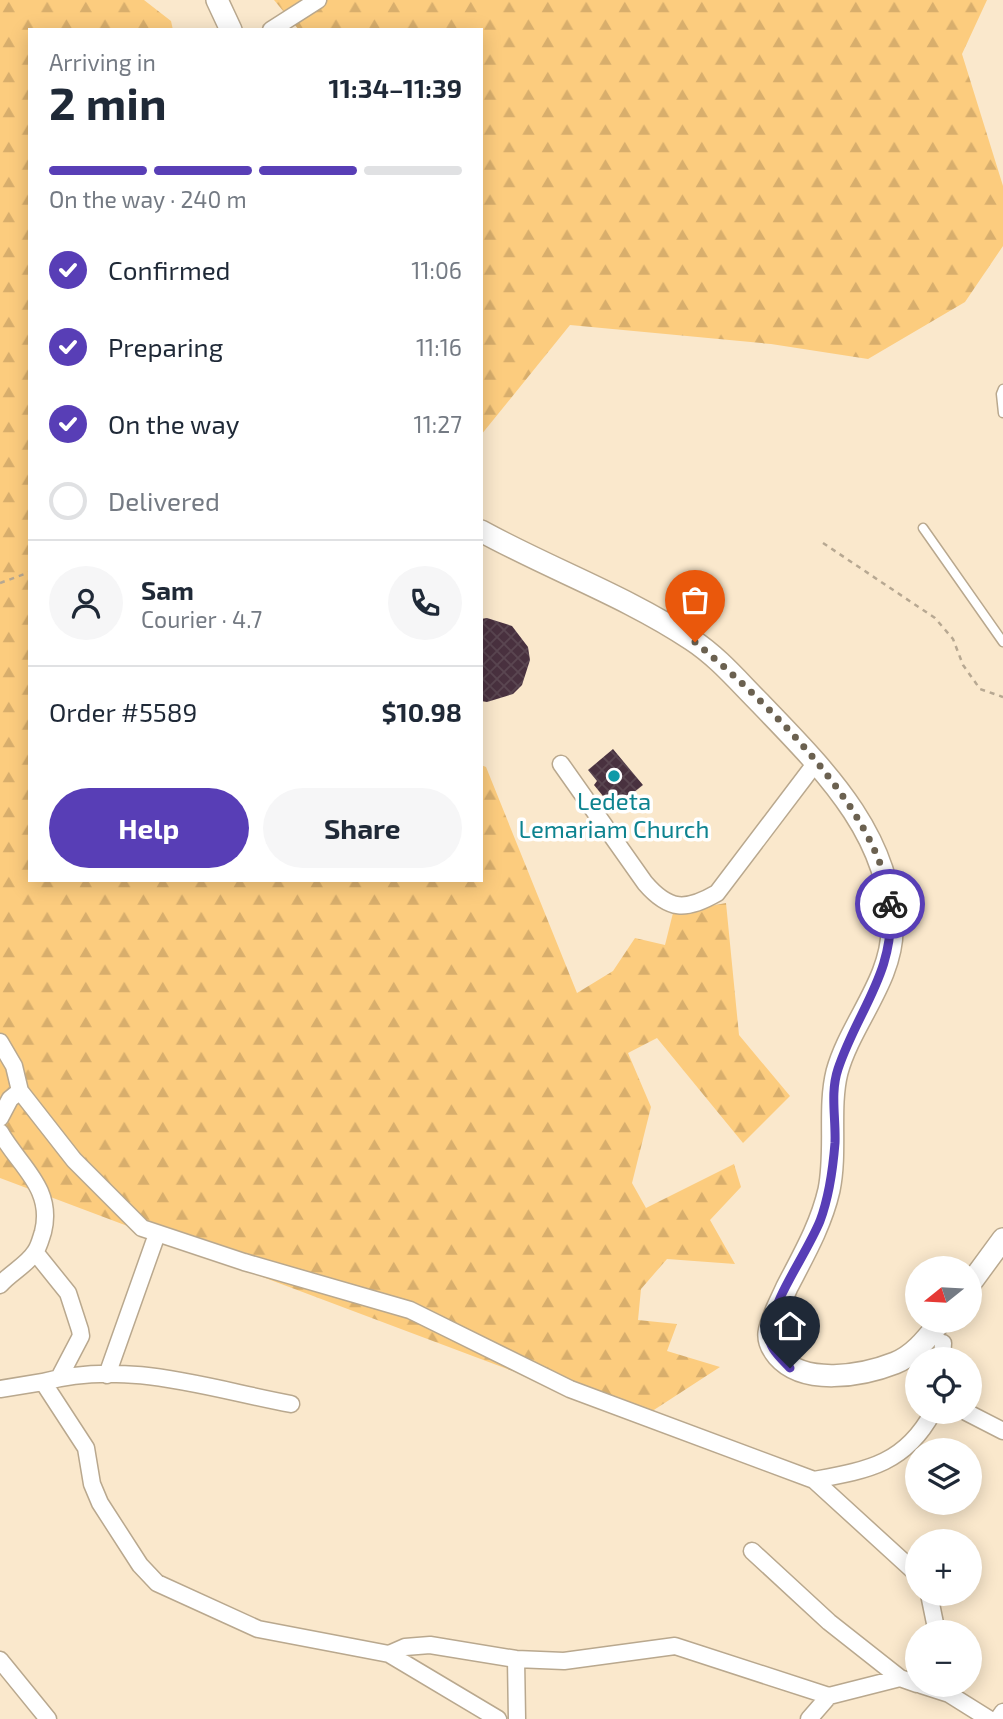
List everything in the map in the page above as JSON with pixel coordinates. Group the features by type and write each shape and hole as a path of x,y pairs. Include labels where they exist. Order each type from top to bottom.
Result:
{"main road":[{"path":"217,0 230,28"},
{"path":"483,532 695,642 729,670 819,763 867,833 884,874 892,931 884,967 838,1068 834,1089 835,1143 829,1189 820,1220 779,1305 769,1332 770,1342 790,1368 815,1374 844,1375 897,1363 914,1352 930,1334"},
{"path":"982,1268 1003,1239"}],"street":[{"path":"274,28 318,0"},
{"path":"561,764 645,883 658,898 672,905 697,904 717,893 811,769 819,763"},
{"path":"0,1041 14,1066 20,1091 74,1160 130,1218 157,1234 410,1310 570,1389 814,1480 905,1563"},
{"path":"0,1118 5,1105 20,1091"},
{"path":"0,1132 12,1153 27,1167 41,1188 46,1219 35,1252 0,1285"},
{"path":"107,1375 157,1234"},
{"path":"35,1252 68,1293 80,1330 80,1336 59,1378"},
{"path":"0,1389 59,1378 107,1375 175,1378 291,1404"},
{"path":"43,1382 86,1448 92,1484 100,1503 140,1565 157,1583 258,1629 390,1654 498,1719"},
{"path":"982,1420 1003,1431"},
{"path":"814,1480 883,1465 906,1449 924,1424"},
{"path":"752,1551 830,1622 905,1680"},
{"path":"390,1654 405,1647 430,1645 516,1659 564,1661 675,1646 829,1696 900,1678"},
{"path":"516,1659 517,1719"},
{"path":"0,1660 7,1684 48,1719"},
{"path":"809,1719 829,1696"},
{"path":"958,1697 989,1719"},
{"path":"998,1719 1003,1712"}],"lane":[{"path":"1003,389 1003,413"},
{"path":"923,528 1003,642"}],"path":[{"path":"823,543 935,618 953,639 963,665 980,690 1003,697"},
{"path":"0,583 28,573"}],"green space":[{"path":"0,0 144,0 171,21 173,28 28,28 28,882 483,882 483,766 486,767 577,993 613,971 635,938 665,945 673,913 726,903 739,1035 790,1096 743,1143 657,1038 628,1053 651,1107 632,1183 646,1208 734,1164 741,1187 710,1220 735,1264 667,1259 641,1289 638,1320 677,1324 667,1351 720,1367 640,1419 0,1178"},
{"path":"274,0 987,0 962,54 1003,186 1003,246 965,302 868,359 771,344 570,325 483,433 483,28 297,28"}],"building":[{"path":"483,619 512,626 528,647 530,660 522,685 513,694 487,702 483,701"},
{"name":"Ledeta Lemariam Church","path":"613,749 643,785 618,805 612,797 607,801 594,785 597,781 588,770"}],"way so far":[{"path":"695,642 729,670 819,763 856,813 867,833 884,874 890,904"}],"place":[{"name":"Ledeta Lemariam Church","path":"614,776"}],"route":[{"path":"790,1368 776,1353 770,1342 769,1332 820,1220 829,1189 835,1143 834,1089 838,1068 884,967 892,931 890,904"}]}
